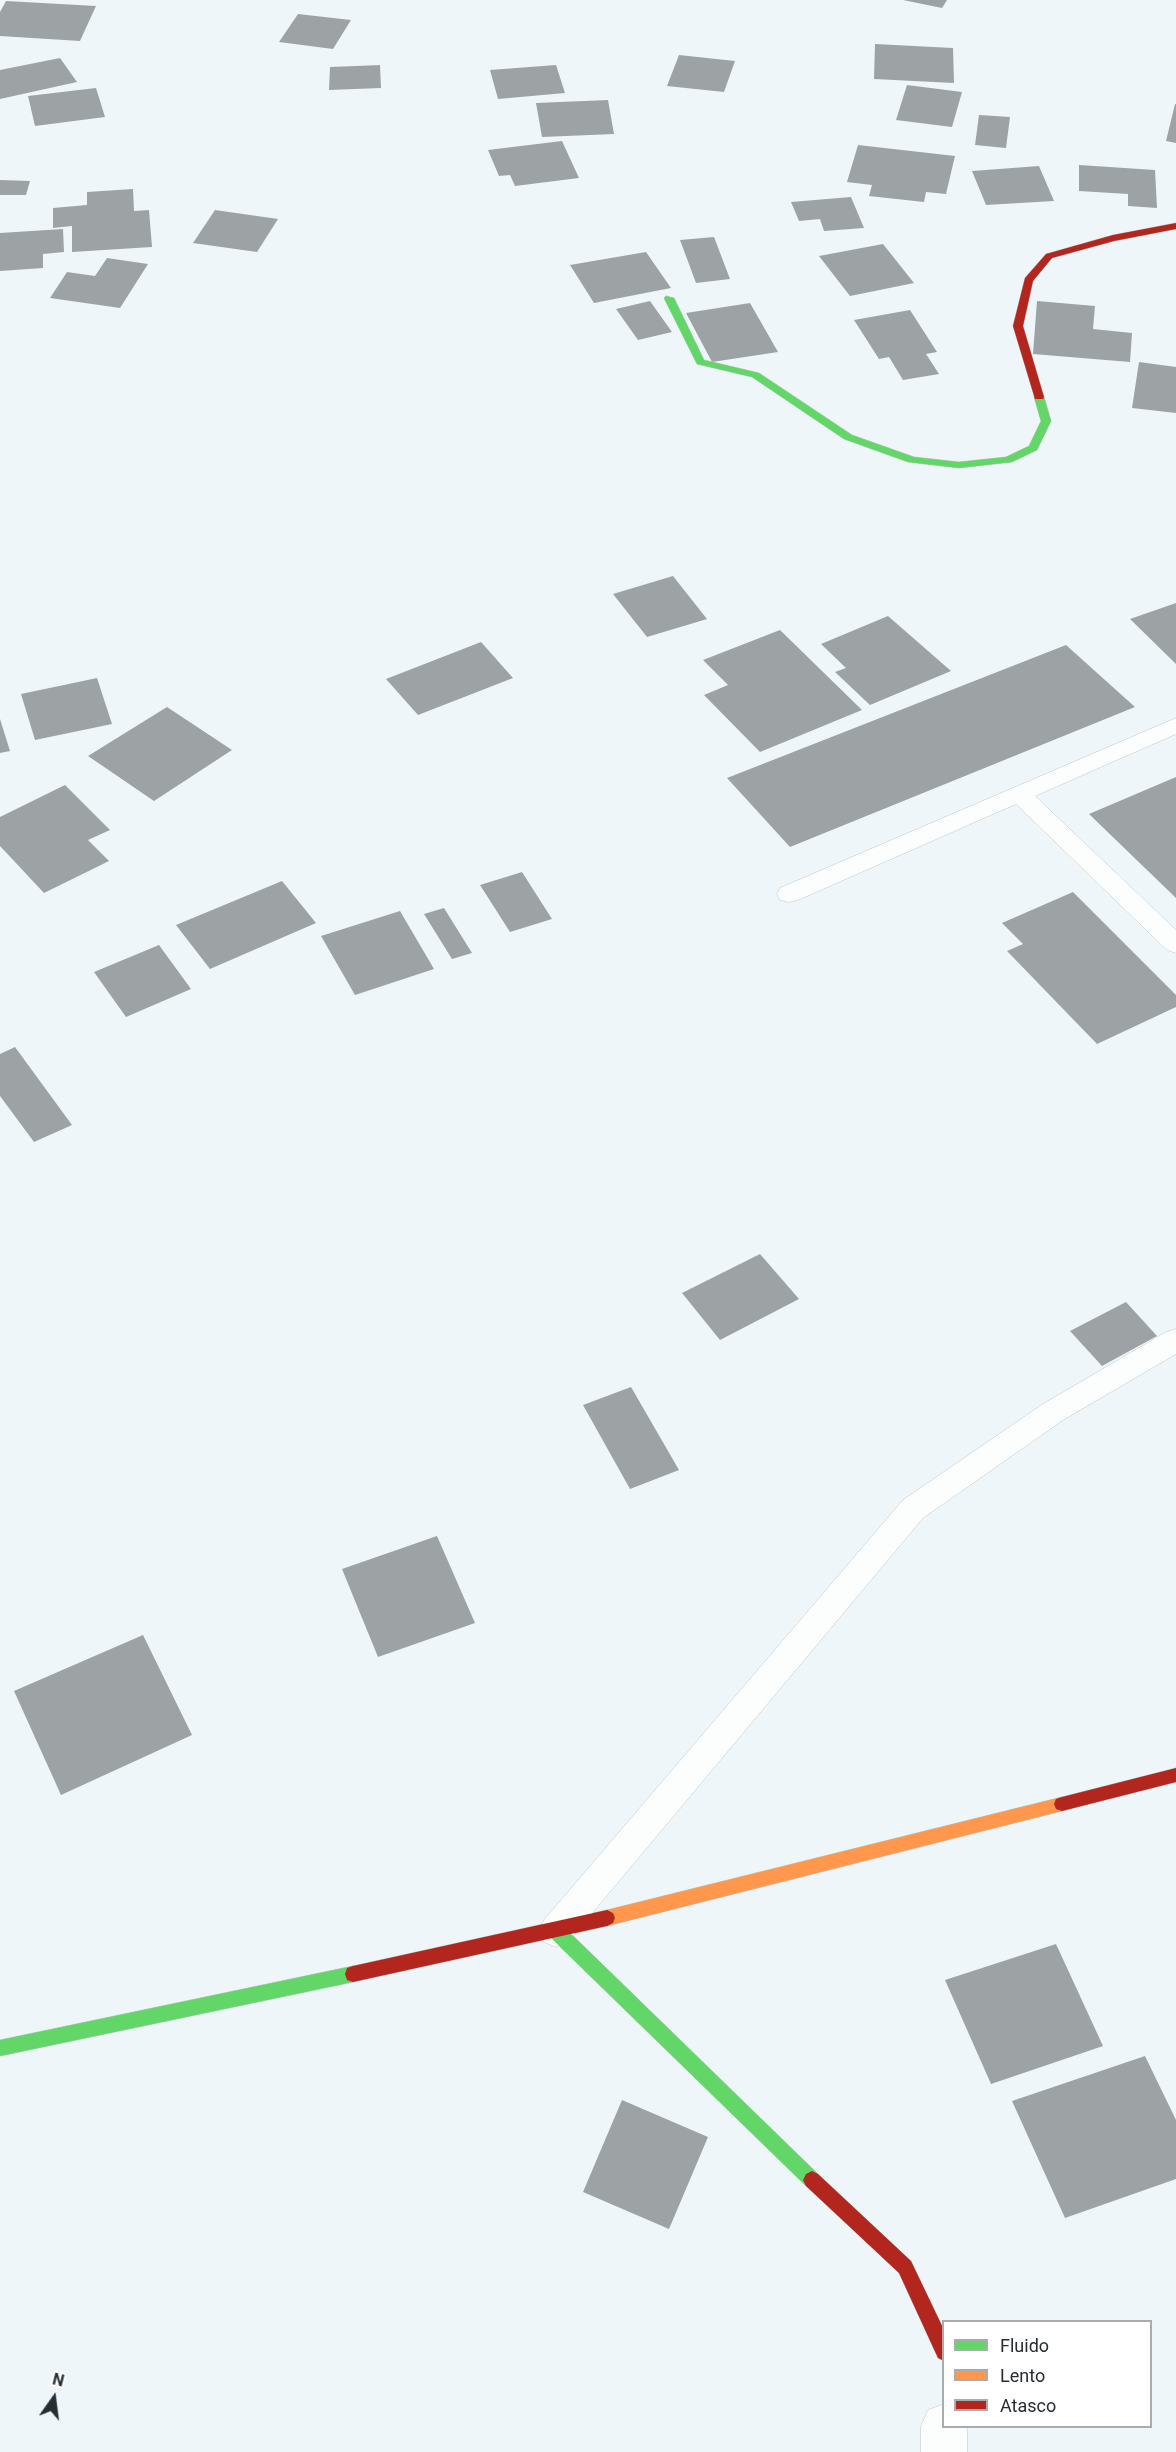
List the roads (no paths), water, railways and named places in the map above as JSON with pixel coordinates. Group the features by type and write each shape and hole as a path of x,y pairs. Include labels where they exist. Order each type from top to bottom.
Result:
{"street":[{"path":"669,298 700,362 755,375 848,437 912,460 958,465 1008,460 1033,448 1046,421 1018,326 1028,280 1049,256 1113,238 1176,226"},
{"path":"0,2048 556,1931 1176,1775"},
{"path":"556,1931 776,2147 905,2267 942,2348"},
{"path":"944,2428 944,2452"}],"lane":[{"path":"789,894 1176,724"},
{"path":"1019,794 1176,944"},
{"path":"556,1931 913,1509 1053,1412 1176,1340"}]}
